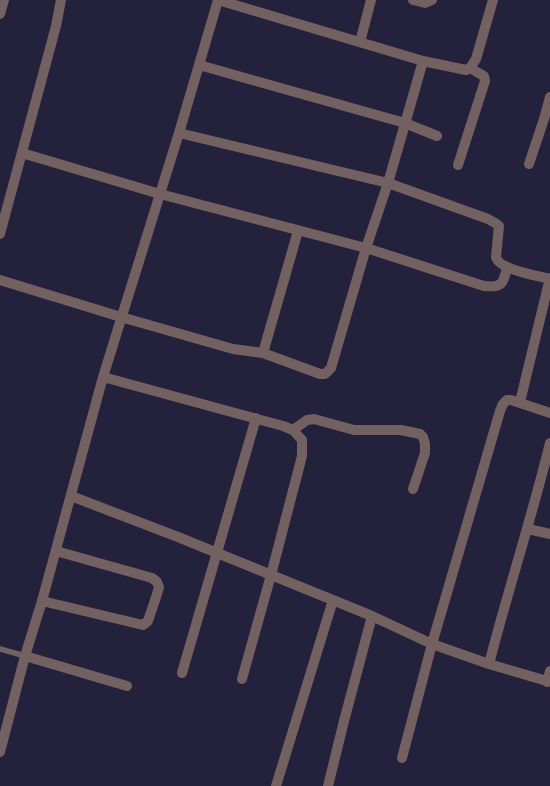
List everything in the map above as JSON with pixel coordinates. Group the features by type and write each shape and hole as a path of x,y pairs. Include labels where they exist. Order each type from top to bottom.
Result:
{"street":[{"path":"0,14 4,0"},
{"path":"0,234 56,26 61,0"},
{"path":"0,752 25,656 56,551 103,377 179,133 218,0 423,61 466,70 470,68 476,59 493,0"},
{"path":"360,42 371,0"},
{"path":"413,0 425,3 432,0"},
{"path":"0,280 233,349 263,353 320,374 325,374 331,368 366,248 388,183 423,61"},
{"path":"199,65 405,123 437,136"},
{"path":"458,165 485,81 484,76 470,68"},
{"path":"529,164 550,97"},
{"path":"179,133 388,183 495,223 499,226 497,260 500,264 507,268 550,279 520,402"},
{"path":"22,153 160,194 366,248 490,287 494,287 504,280 507,268"},
{"path":"263,353 298,231"},
{"path":"103,377 283,426 294,430 302,440 302,456 242,679"},
{"path":"402,758 432,644 503,404 507,400 511,400 550,413"},
{"path":"182,673 256,418"},
{"path":"294,430 307,420 314,419 354,430 401,430 420,434 423,437 425,444 425,453 413,489"},
{"path":"489,664 500,620 528,529 550,443"},
{"path":"71,496 333,600 372,616 432,644 489,664 549,682 550,671"},
{"path":"528,529 550,534"},
{"path":"42,601 143,624 148,621 157,594 157,582 152,578 56,551"},
{"path":"276,786 333,600"},
{"path":"328,786 372,616"},
{"path":"25,656 127,686"}],"lane":[{"path":"0,649 25,656"}]}
